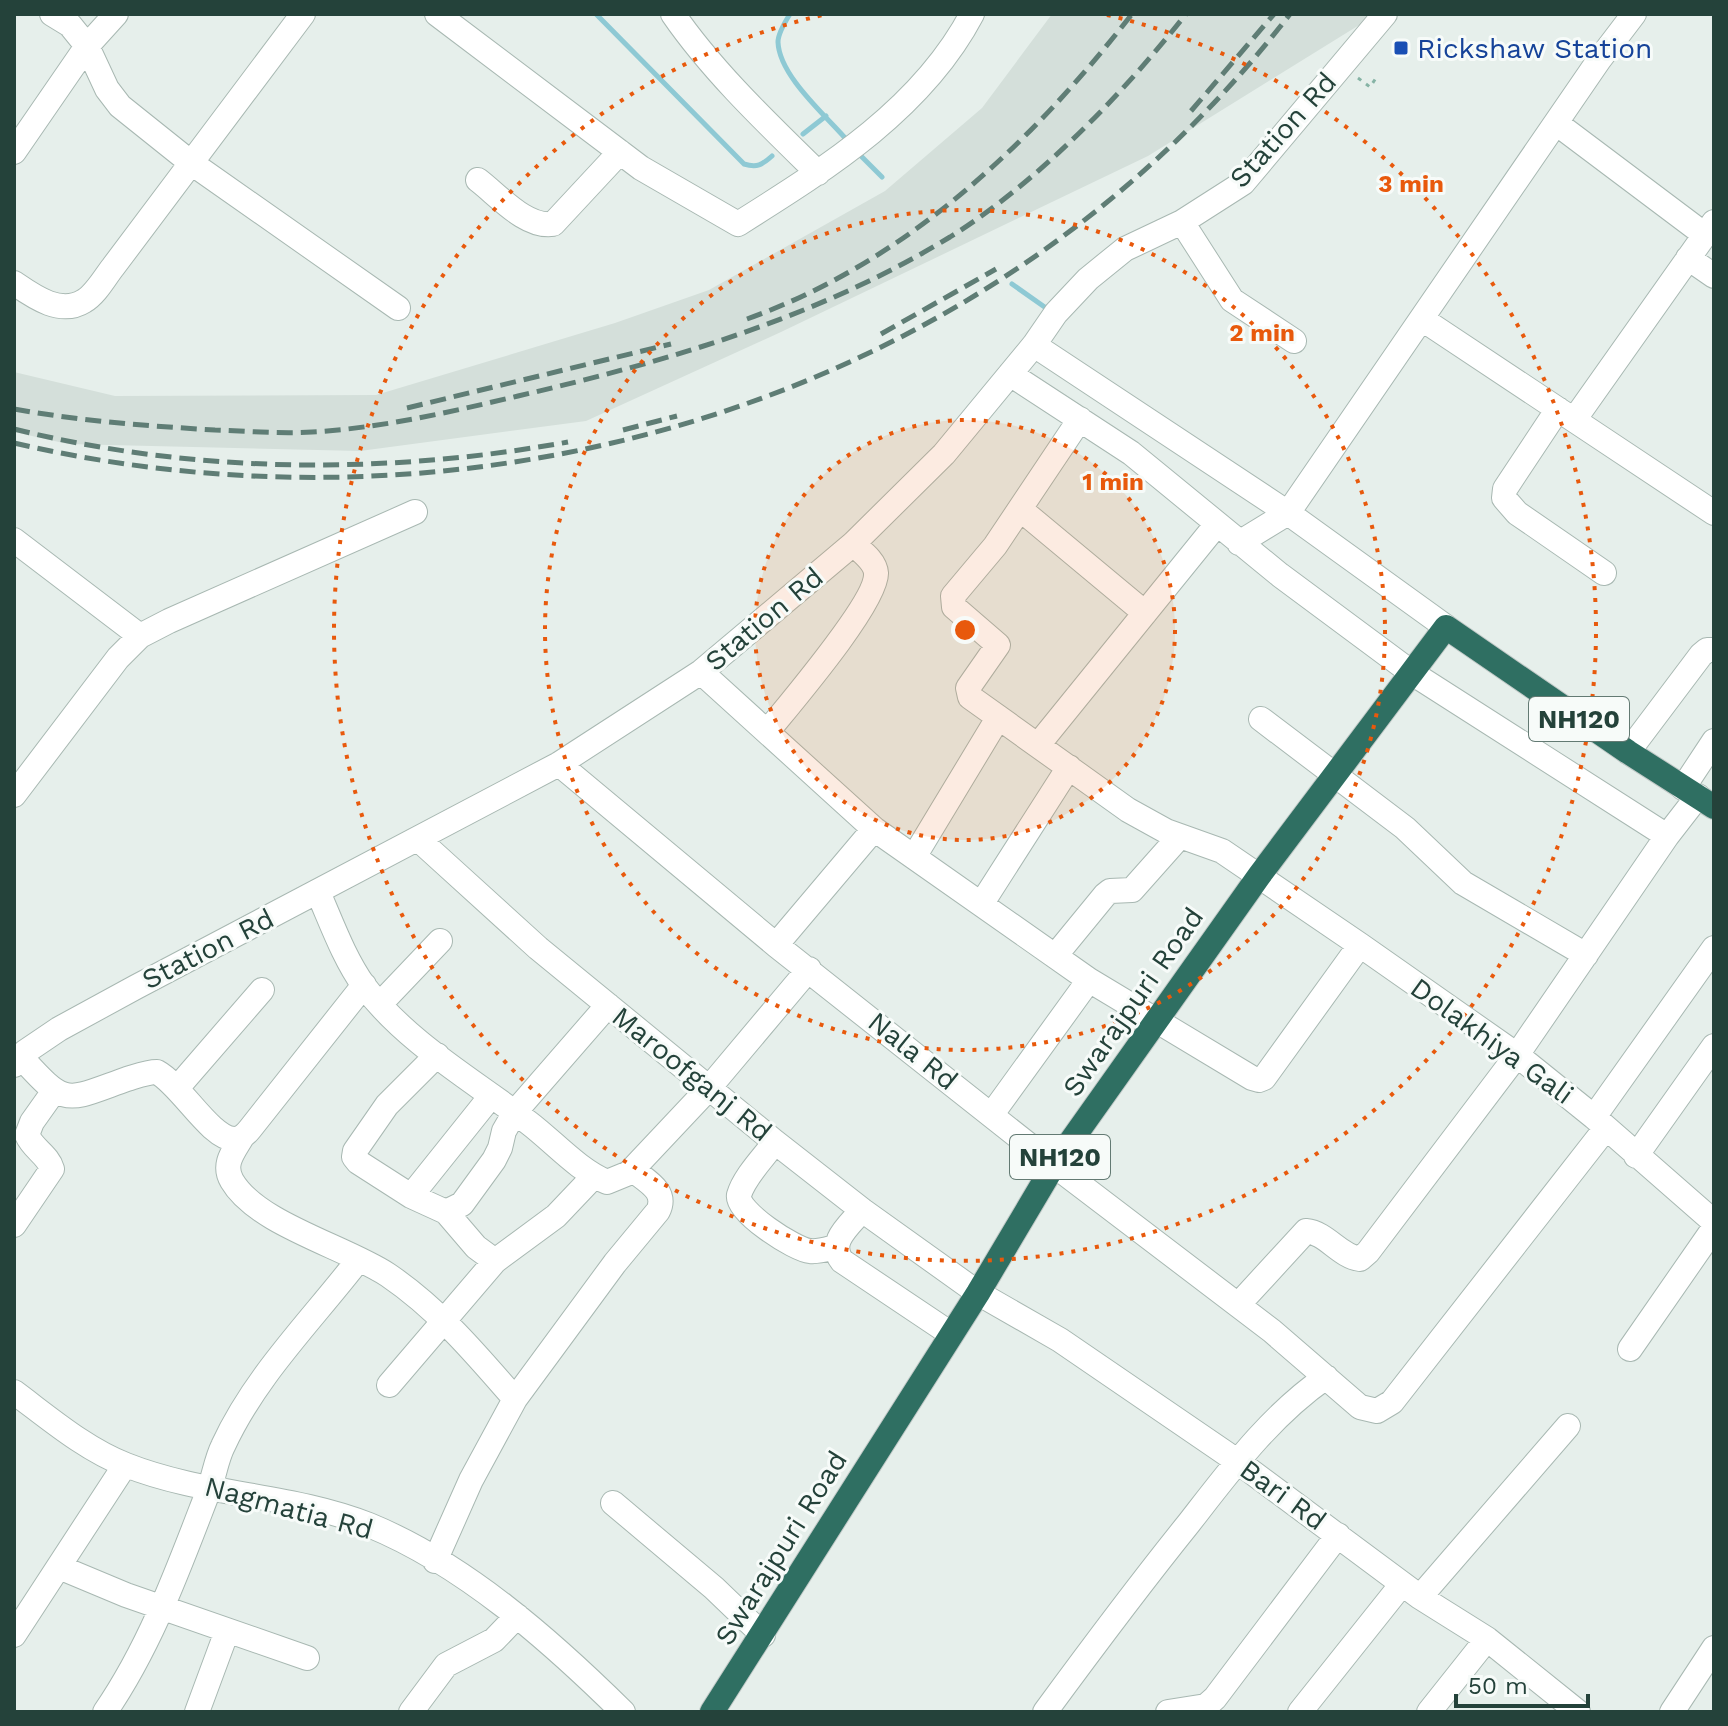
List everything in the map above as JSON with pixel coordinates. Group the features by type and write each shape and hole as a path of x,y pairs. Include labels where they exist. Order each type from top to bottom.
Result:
{"highway":[{"name":"Swarajpuri Road","path":"712,1712 978,1293 1054,1165 1259,876 1446,627"},
{"name":"NH120","path":"1446,627 1698,797"}],"street":[{"path":"52,14 70,25 87,46 107,89 120,106 190,162 398,308"},
{"path":"14,152 87,46 116,14"},
{"path":"14,283 43,302 65,307 84,301 113,267 303,14"},
{"path":"437,14 641,168 738,224 818,173 902,107 956,44 972,14"},
{"path":"673,14 738,91 818,173"},
{"name":"Station Rd","path":"18,1055 136,987 559,764 701,672 853,544 944,454 1034,345 1056,313 1088,279 1125,249 1182,222 1243,183 1385,14"},
{"path":"1239,543 1288,513 1634,14"},
{"path":"1556,123 1709,229 1505,489 1504,498 1517,513 1604,573"},
{"path":"478,180 530,221 553,224 620,152"},
{"path":"1182,222 1232,300 1294,341"},
{"path":"1688,258 1714,276"},
{"path":"1422,319 1714,513"},
{"path":"1034,345 1288,513 1446,627"},
{"path":"1010,374 1155,471 1239,543 1412,673 1667,836"},
{"path":"1080,419 1020,509 1145,613"},
{"name":"Dolakhiya Gali","path":"1020,509 995,546 957,591 952,602 998,645 968,693 998,718 1146,822 1222,851 1517,1055 1714,1222"},
{"path":"14,795 118,658 140,636 415,512"},
{"path":"1038,745 1217,524"},
{"path":"14,540 140,636"},
{"path":"767,732 838,641 874,584 876,571 871,561 853,544"},
{"path":"1628,752 1701,655 1707,650 1714,650"},
{"path":"701,672 874,829 1089,980 1259,1080 1270,1070 1360,945"},
{"path":"914,857 998,718"},
{"path":"1261,719 1405,828 1463,883 1586,955"},
{"path":"1238,1305 1306,1231 1315,1232 1353,1258 1360,1259 1368,1252 1517,1055 1667,836 1698,797 1714,741"},
{"name":"Nala Rd","path":"559,764 776,945 1054,1165 1272,1331 1360,1407 1377,1411 1392,1402 1600,1123 1714,948"},
{"path":"982,903 1069,767"},
{"path":"776,945 874,829"},
{"path":"1055,956 1105,895 1110,891 1132,890 1180,836"},
{"name":"Maroofganj Rd","path":"418,839 538,948 775,1142 862,1210 978,1293"},
{"path":"318,892 347,959 380,1004 437,1055 515,1112 594,1176 607,1182 618,1180 633,1170 709,1088 809,969"},
{"path":"380,1004 440,941"},
{"path":"992,1114 1089,980"},
{"path":"364,985 242,1137 229,1159 227,1170 240,1191 283,1223 359,1259 405,1287 443,1320 515,1399"},
{"path":"178,1087 262,990"},
{"path":"446,1212 462,1204 494,1160 504,1131 515,1112 608,1005"},
{"path":"18,1055 54,1091 66,1096 79,1096 150,1072 165,1076 212,1127 224,1136 242,1137"},
{"path":"437,1055 387,1105 354,1157 411,1196 446,1212 460,1231 495,1261"},
{"path":"1636,1156 1710,1060"},
{"path":"14,1225 52,1169 27,1135 32,1122 54,1091"},
{"path":"411,1196 491,1096"},
{"path":"775,1142 745,1183 739,1201 746,1211 798,1248 810,1252 835,1247"},
{"path":"435,1561 471,1480 515,1399 662,1204 659,1192 633,1170"},
{"path":"389,1385 495,1261 556,1216 594,1176"},
{"path":"862,1210 835,1247 842,1261 951,1334"},
{"path":"1630,1349 1714,1228"},
{"path":"105,1712 162,1608 210,1487 221,1449 242,1409 267,1373 359,1259"},
{"name":"Bari Rd","path":"978,1293 1060,1340 1237,1461 1411,1590 1487,1639 1578,1712"},
{"path":"1045,1712 1133,1593 1237,1461 1285,1408 1326,1377"},
{"name":"Nagmatia Rd","path":"16,1398 74,1437 125,1465 329,1512 411,1546 517,1616 567,1657 623,1712"},
{"path":"1300,1712 1411,1590 1568,1426"},
{"path":"14,1635 125,1465"},
{"path":"613,1503 714,1588 763,1635"},
{"path":"1168,1712 1206,1706 1215,1698 1338,1535"},
{"path":"59,1567 162,1608 307,1658"},
{"path":"411,1712 446,1665 494,1640 517,1616"},
{"path":"197,1712 227,1631"},
{"path":"1429,1712 1487,1639"},
{"path":"1672,1712 1714,1648"}],"shaded area":[{"path":"1052,14 1377,14 1148,156 781,332 586,421 360,451 68,444 14,432 14,372 115,396 376,395 615,323 709,290 885,191 982,108"}],"waterway":[{"path":"596,14 744,164 759,165 772,156"},
{"path":"790,14 780,31 780,55 794,81 845,138"},
{"path":"803,134 826,116"},
{"path":"860,155 882,177"},
{"path":"1012,284 1046,308"}],"railway":[{"path":"747,319 805,295 860,266 912,232 961,194 1051,109 1132,14"},
{"path":"14,409 139,425 288,433 338,430 416,418 518,396 630,368 740,334 794,314 899,266 983,215 1077,135 1186,14"},
{"path":"1191,111 1274,14"},
{"path":"14,443 191,472 369,476 545,457 716,414 879,348 1031,259 1169,148 1290,14"},
{"path":"881,334 996,269"},
{"path":"407,408 671,344"},
{"path":"623,430 677,416"},
{"path":"14,429 151,455 290,465 430,460 568,442"}],"place":[{"name":"Rickshaw Station","path":"1401,48"}]}
